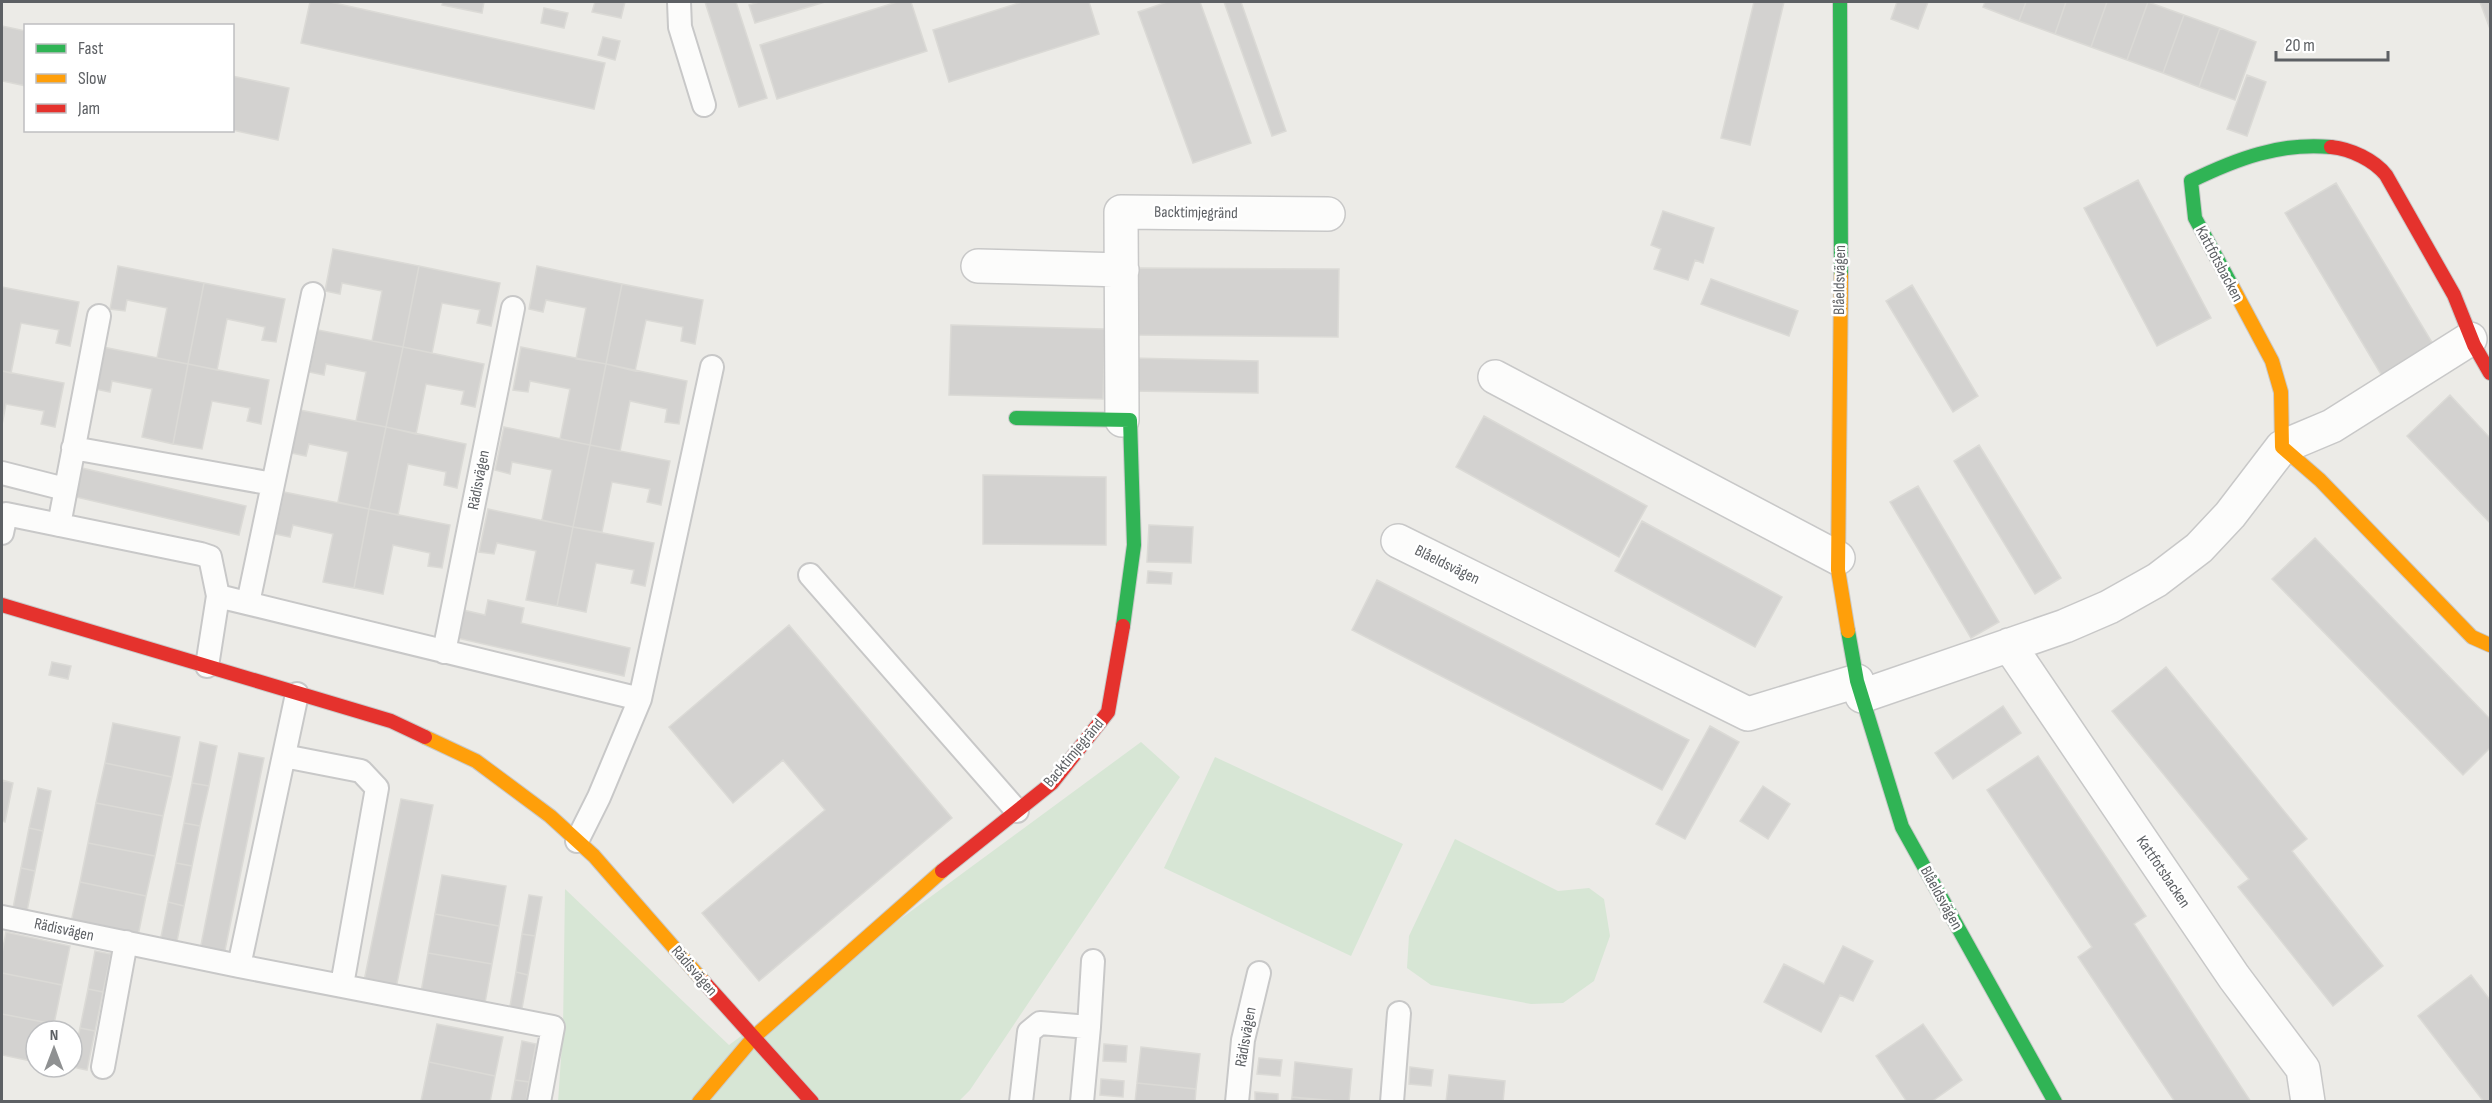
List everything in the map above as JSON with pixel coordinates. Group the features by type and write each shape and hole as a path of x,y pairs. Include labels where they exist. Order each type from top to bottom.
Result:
{"street":[{"name":"Blåeldsvägen","path":"1840,2 1842,133 1838,558 1860,689 1902,827 2055,1101"},
{"name":"Kattfotsbacken","path":"2282,447 2281,392 2272,361 2195,218 2191,181 2215,168 2288,147 2323,145 2355,151 2382,170 2454,296 2470,339 2490,373"},
{"name":"Backtimjegränd","path":"699,1101 754,1037 950,864 1052,783 1108,712 1119,655 1134,545 1130,420 1122,420 1121,212 1328,214"},
{"path":"978,266 1122,270"},
{"path":"1860,689 2065,626 2109,607 2157,580 2199,548 2230,515 2282,447 2332,426 2470,339"},
{"path":"1495,377 1838,558"},
{"path":"1016,418 1122,420"},
{"path":"2282,447 2320,480 2472,637 2490,645"},
{"name":"Blåeldsvägen","path":"1398,541 1748,714 1860,689"},
{"name":"Rädisvägen","path":"2,605 391,722 476,761 550,816 594,856 812,1101"},
{"name":"Kattfotsbacken","path":"2009,645 2234,977 2303,1069 2308,1101"}],"lane":[{"path":"679,2 680,27 704,105"},
{"path":"248,603 313,294"},
{"name":"Rädisvägen","path":"444,651 513,308"},
{"path":"58,525 99,316"},
{"path":"577,841 599,797 640,699 712,367"},
{"path":"73,448 273,484"},
{"path":"2,473 65,489"},
{"path":"2,533 6,514 210,557 218,596 207,666"},
{"path":"810,575 1017,811"},
{"path":"218,596 640,699"},
{"path":"239,966 297,694"},
{"path":"284,756 361,771 377,788 342,985"},
{"name":"Rädisvägen","path":"2,917 553,1027 539,1101"},
{"path":"102,1067 126,942"},
{"path":"1082,1101 1093,961"},
{"name":"Rädisvägen","path":"1237,1101 1243,1040 1259,973"},
{"path":"1392,1101 1399,1013"},
{"path":"1021,1101 1029,1032 1040,1023 1089,1027"}],"green space":[{"path":"1141,742 1180,777 970,1090 959,1101 558,1102 563,1029 565,889 729,1045"},
{"path":"1215,757 1403,844 1351,956 1164,868"},
{"path":"1455,839 1558,891 1589,888 1604,899 1610,936 1594,981 1563,1003 1531,1004 1431,985 1407,968 1409,936"}],"building":[{"path":"310,2 330,2 605,63 594,109 301,43"},
{"path":"443,2 484,2 482,13 442,5"},
{"path":"595,2 625,2 621,18 592,12"},
{"path":"705,2 736,2 767,98 739,107"},
{"path":"759,2 825,2 755,23 749,5"},
{"path":"897,2 911,2 927,51 777,99 760,45"},
{"path":"1022,2 1089,2 1099,34 949,82 933,30"},
{"path":"1167,2 1200,2 1251,143 1193,163 1138,12"},
{"path":"1224,2 1241,2 1286,131 1272,136"},
{"path":"1754,2 1784,2 1750,145 1721,138"},
{"path":"1897,2 1928,2 1918,29 1891,19"},
{"path":"1985,2 2026,2 2019,21 1983,7"},
{"path":"2026,2 2066,2 2055,34 2019,21"},
{"path":"2066,2 2107,2 2091,47 2055,34"},
{"path":"2107,2 2148,2 2127,60 2091,47"},
{"path":"2148,2 2184,15 2163,73 2127,60"},
{"path":"2480,2 2490,2 2490,29"},
{"path":"544,8 568,13 564,28 541,23"},
{"path":"2184,15 2220,28 2199,87 2163,73"},
{"path":"2,26 24,31 24,86 2,81"},
{"path":"2220,28 2256,42 2235,100 2199,87"},
{"path":"603,37 620,41 615,60 598,55"},
{"path":"2247,75 2266,82 2247,136 2227,129"},
{"path":"234,76 289,88 278,140 234,130"},
{"path":"2138,180 2211,318 2157,346 2084,208"},
{"path":"2336,183 2436,349 2385,381 2285,213"},
{"path":"1663,211 1714,228 1703,263 1695,260 1688,280 1654,269 1661,249 1651,245"},
{"path":"333,249 419,266 403,347 372,341 382,291 342,283 340,294 325,291"},
{"path":"118,266 204,283 188,364 157,358 167,308 127,300 125,311 110,309"},
{"path":"419,266 500,283 491,326 477,323 480,310 442,303 432,353 403,347"},
{"path":"537,266 622,284 606,364 576,359 586,308 546,300 543,312 529,309"},
{"path":"1134,268 1339,269 1338,337 1134,335"},
{"path":"1711,279 1798,311 1789,336 1701,304"},
{"path":"204,283 285,299 276,342 262,340 265,327 227,319 217,370 188,364"},
{"path":"622,284 703,300 695,344 681,341 683,327 646,320 635,371 606,364"},
{"path":"1912,285 1978,396 1953,412 1886,301"},
{"path":"2,287 79,302 70,346 56,343 59,330 21,323 11,373 2,371"},
{"path":"951,325 1105,329 1103,399 949,395"},
{"path":"318,330 403,347 386,427 356,421 366,372 326,364 324,375 309,372"},
{"path":"103,347 188,364 173,444 142,437 152,389 112,381 110,392 95,389"},
{"path":"403,347 484,364 475,407 461,404 464,391 426,384 416,434 386,427"},
{"path":"521,347 606,364 590,445 560,439 570,389 530,381 528,392 513,390"},
{"path":"1132,358 1258,361 1258,393 1131,391"},
{"path":"188,364 269,380 261,424 247,421 250,408 212,401 202,449 173,444"},
{"path":"606,364 687,381 679,424 665,422 667,409 630,401 620,451 590,445"},
{"path":"2,371 64,383 55,427 41,424 44,411 6,404 2,425"},
{"path":"2450,395 2490,438 2490,523 2407,436"},
{"path":"300,410 386,427 369,509 338,502 348,452 309,444 306,456 291,453"},
{"path":"1484,416 1647,506 1619,557 1456,467"},
{"path":"386,427 466,444 457,488 444,485 446,472 408,464 398,515 369,509"},
{"path":"504,427 590,445 573,527 542,520 552,470 512,462 510,474 495,470"},
{"path":"590,445 670,461 661,505 647,502 650,489 612,482 602,532 573,527"},
{"path":"1979,445 2061,578 2035,594 1954,461"},
{"path":"82,468 246,506 239,535 76,497"},
{"path":"983,475 1106,477 1106,545 983,544"},
{"path":"1918,486 1999,622 1971,638 1890,502"},
{"path":"284,492 369,509 354,588 323,582 333,534 293,525 290,537 275,534"},
{"path":"369,509 450,525 442,568 428,566 430,553 393,545 383,594 354,588"},
{"path":"488,509 573,527 557,606 526,600 536,551 497,543 494,554 479,552"},
{"path":"1642,521 1782,597 1755,647 1615,571"},
{"path":"1149,525 1193,527 1191,563 1147,562"},
{"path":"573,527 654,543 645,586 631,583 634,570 596,563 586,612 557,606"},
{"path":"2315,538 2490,719 2490,748 2463,775 2272,579"},
{"path":"1148,571 1172,573 1171,584 1147,583"},
{"path":"1377,580 1689,740 1662,790 1352,630"},
{"path":"488,600 524,608 521,623 630,648 624,676 457,638 463,610 485,615"},
{"path":"789,625 952,818 759,981 702,913 825,810 783,760 733,803 669,727"},
{"path":"52,662 71,666 68,679 49,675"},
{"path":"2166,667 2307,839 2292,851 2383,966 2333,1006 2238,887 2249,879 2112,711"},
{"path":"2003,706 2021,733 1953,779 1935,753"},
{"path":"113,723 180,737 172,777 105,763"},
{"path":"1710,726 1739,742 1685,839 1656,824"},
{"path":"200,742 217,746 209,786 192,783"},
{"path":"239,753 264,758 224,955 200,950"},
{"path":"2038,756 2146,916 2134,924 2251,1102 2175,1102 2078,957 2092,947 1987,790"},
{"path":"105,763 172,777 163,816 96,803"},
{"path":"2,780 13,783 5,822 2,821"},
{"path":"192,783 209,786 200,826 184,823"},
{"path":"1763,786 1790,804 1768,839 1740,821"},
{"path":"38,788 51,791 43,831 29,828"},
{"path":"401,799 433,805 396,988 364,981"},
{"path":"96,803 163,816 155,856 88,843"},
{"path":"184,823 200,826 192,866 176,863"},
{"path":"29,828 43,831 35,871 21,868"},
{"path":"88,843 155,856 146,896 80,882"},
{"path":"176,863 192,866 184,906 168,902"},
{"path":"21,868 35,871 27,911 13,908"},
{"path":"442,875 506,886 499,926 435,914"},
{"path":"80,882 146,896 138,936 71,922"},
{"path":"529,895 542,897 535,936 522,934"},
{"path":"168,902 184,906 176,946 160,942"},
{"path":"435,914 499,926 492,964 428,953"},
{"path":"6,932 70,946 62,985 2,973 2,953"},
{"path":"522,934 535,936 528,975 516,972"},
{"path":"1843,946 1873,961 1853,1001 1840,995 1821,1032 1764,1002 1784,964 1824,984"},
{"path":"95,951 111,954 103,992 88,989"},
{"path":"428,953 492,964 485,1003 421,992"},
{"path":"516,972 528,975 521,1014 509,1012"},
{"path":"2,973 62,985 55,1019 28,1019 2,1014"},
{"path":"2471,975 2490,1000 2490,1102 2484,1102 2418,1016"},
{"path":"88,989 103,992 95,1031 84,1029 84,1019 82,1019"},
{"path":"2,1014 28,1019 24,1019 24,1060 2,1055"},
{"path":"437,1024 503,1037 495,1076 429,1062"},
{"path":"1923,1024 1962,1080 1931,1102 1907,1102 1876,1056"},
{"path":"84,1029 95,1031 87,1070 84,1069"},
{"path":"522,1041 536,1044 529,1082 515,1080"},
{"path":"1104,1044 1127,1046 1126,1062 1103,1061"},
{"path":"1141,1047 1200,1054 1196,1089 1137,1083"},
{"path":"1259,1058 1282,1060 1280,1076 1257,1074"},
{"path":"429,1062 495,1076 490,1102 421,1101"},
{"path":"1295,1062 1352,1069 1349,1102 1292,1097"},
{"path":"1410,1067 1433,1070 1431,1086 1409,1084"},
{"path":"1449,1075 1505,1081 1503,1102 1446,1102"},
{"path":"1101,1079 1124,1081 1123,1097 1100,1095"},
{"path":"515,1080 529,1082 526,1102 511,1102"},
{"path":"1137,1083 1196,1089 1195,1102 1135,1102"},
{"path":"1255,1092 1278,1094 1278,1102 1255,1102"},
{"path":"1292,1097 1330,1102 1291,1102"}],"traffic: fast":[{"path":"1840,2 1841,276"},
{"path":"2232,286 2195,218 2191,181 2259,154 2294,147 2331,147"},
{"path":"1016,418 1130,420 1134,545 1123,626"},
{"path":"1848,631 1857,681 1902,827 2055,1102"}],"traffic: slow":[{"path":"1841,276 1838,570 1848,631"},
{"path":"2232,286 2272,361 2281,392 2282,447 2320,480 2472,637 2490,645"},
{"path":"425,737 476,761 550,816 594,856 704,982"},
{"path":"699,1102 754,1037 942,871"}],"traffic: jam":[{"path":"2331,147 2362,156 2386,175 2454,295 2474,345 2490,373"},
{"path":"2,605 391,721 425,737"},
{"path":"942,871 1052,783 1108,712 1123,626"},
{"path":"704,982 812,1102"}]}
